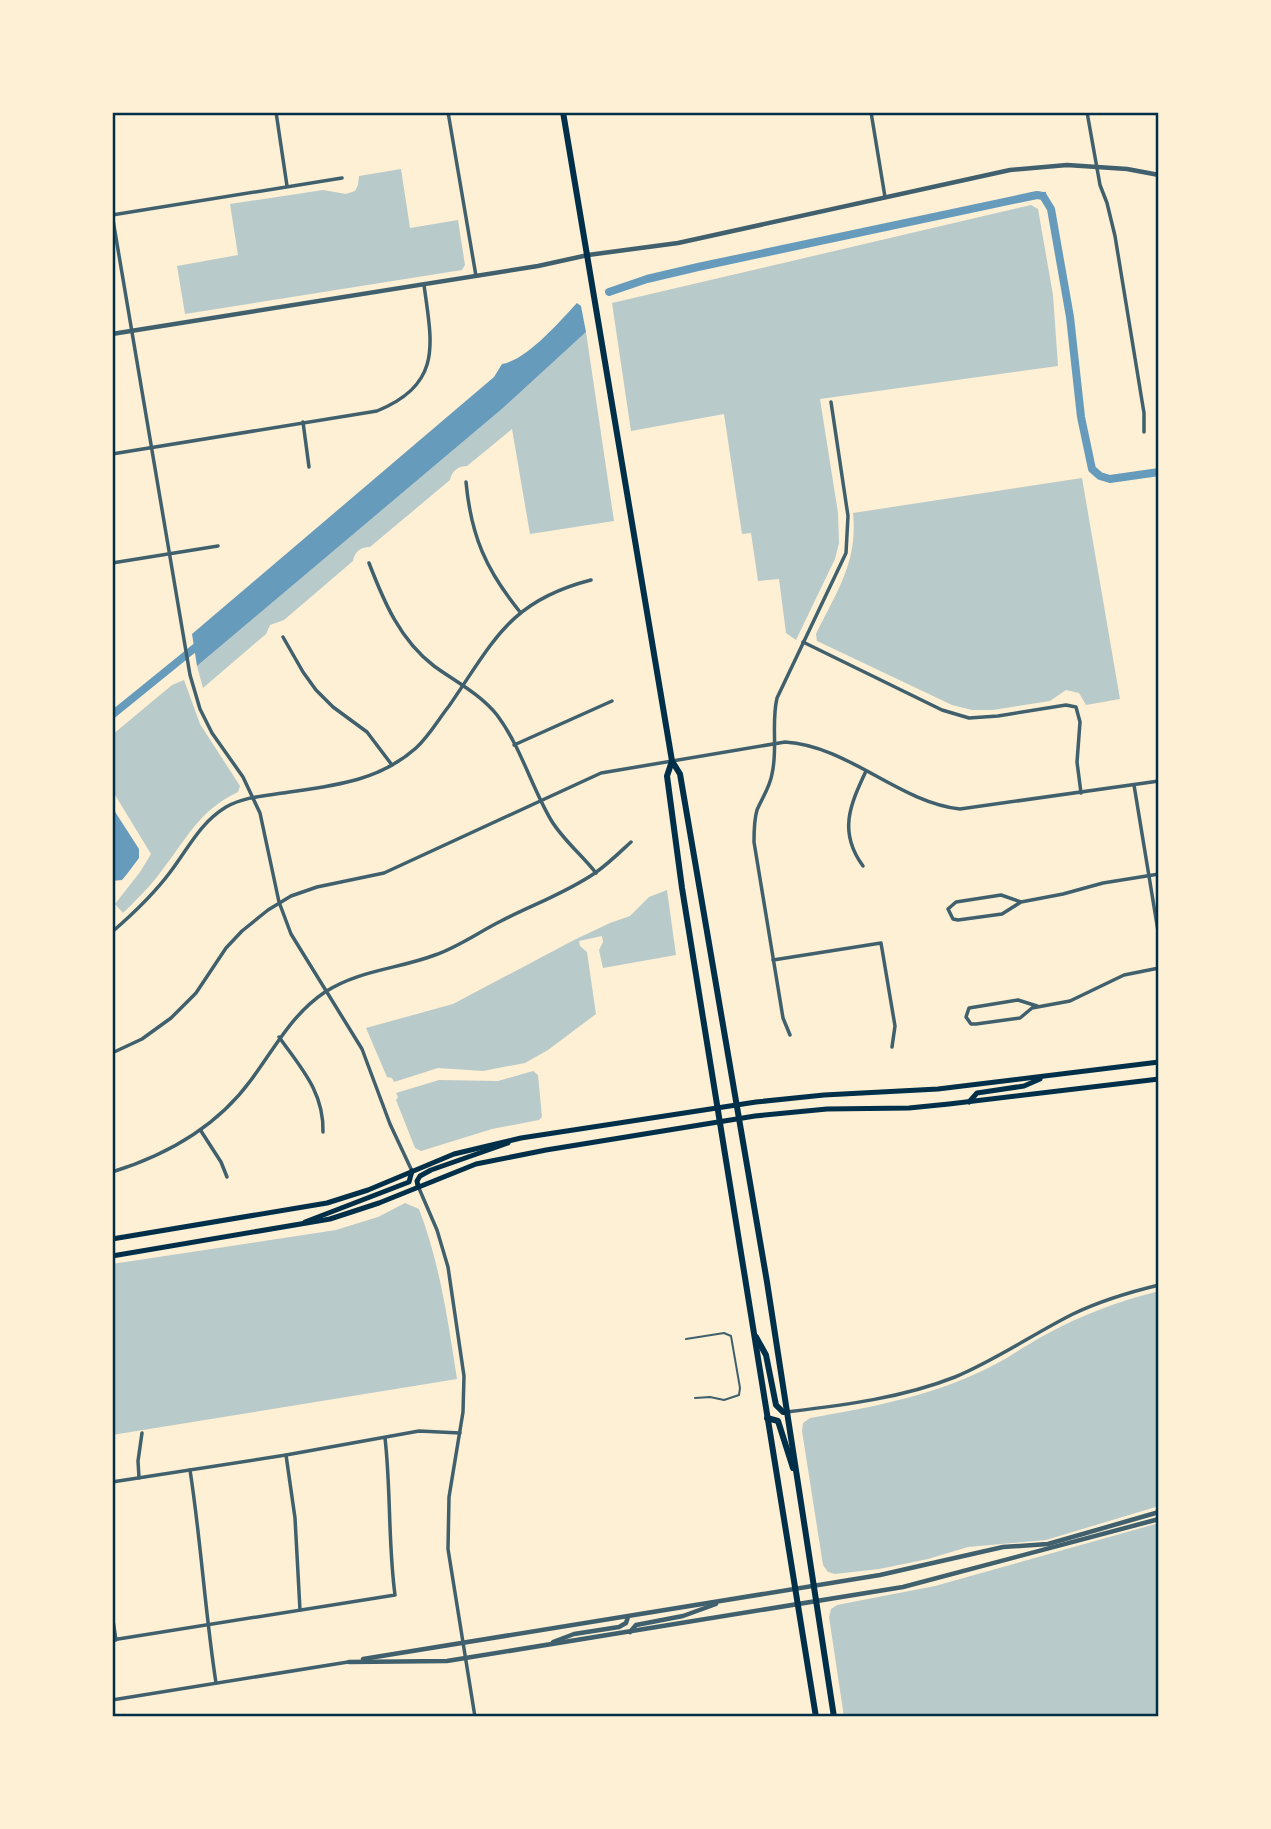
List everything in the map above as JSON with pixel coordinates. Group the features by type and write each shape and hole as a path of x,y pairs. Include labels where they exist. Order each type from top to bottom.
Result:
{"main road":[{"path":"563,112 672,761 680,774 737,1104 834,1717"},
{"path":"672,761 667,776 682,888 816,1717"},
{"path":"112,1239 311,1207 360,1193 463,1152 521,1138 737,1104 816,1095 930,1090 1159,1062"},
{"path":"968,1102 977,1093 1024,1086 1046,1076"},
{"path":"112,1256 297,1226 355,1212 476,1164 507,1157 739,1118 819,1109 909,1108 1159,1079"},
{"path":"418,1186 420,1176 432,1170 521,1138"},
{"path":"297,1226 409,1182 412,1171"},
{"path":"754,1332 766,1355 776,1405 783,1412 787,1412"},
{"path":"766,1418 778,1421 799,1486"}],"street":[{"path":"276,112 288,186"},
{"path":"449,112 475,276"},
{"path":"871,112 885,197"},
{"path":"1087,112 1097,166 1115,236 1144,413 1144,432"},
{"path":"112,334 424,285 588,255 678,243 1010,170 1067,165 1097,166 1159,175"},
{"path":"342,178 112,214 189,669 200,709 212,733 234,762 254,797 267,836 279,902 295,943 366,1057 390,1124 412,1171"},
{"path":"112,454 377,411 398,402 414,388 425,373 430,356 432,337 424,285"},
{"path":"790,1035 783,1018 773,960 754,842 754,823 772,778 773,720 777,698 841,565 848,539 848,516 831,402"},
{"path":"303,422 309,467"},
{"path":"466,482 468,509 476,540 498,584 520,612"},
{"path":"112,564 218,546"},
{"path":"369,563 385,602 405,636 423,656 481,698 497,716 559,832 596,873"},
{"path":"112,932 154,892 207,821 234,803 254,797 352,782 378,774 411,752 428,735 491,644 520,612 554,591 592,580"},
{"path":"283,637 316,690 333,707 367,732 392,765"},
{"path":"803,642 956,715 982,718 1071,705 1080,713 1077,762 1081,793"},
{"path":"514,745 612,701"},
{"path":"112,1053 142,1039 171,1018 195,993 226,948 242,931 279,902 317,887 384,873 601,773 774,744 797,743 813,746 934,804 960,809 1159,781"},
{"path":"863,866 852,852 849,824 855,794 866,771"},
{"path":"1134,785 1159,937"},
{"path":"112,1172 155,1157 201,1131 251,1081 279,1037 297,1015 326,992 363,974 445,952 596,873 631,842"},
{"path":"1021,902 1000,895 956,902 948,909 953,919 958,920 1002,914 1021,902 1103,883 1159,874"},
{"path":"773,960 881,943 895,1026 892,1047"},
{"path":"1037,1006 1025,1016 1009,1019 971,1024 966,1017 968,1009 997,1003 1018,1000 1037,1006 1070,1001 1116,977 1159,968"},
{"path":"279,1037 312,1083 320,1099 324,1116 323,1132"},
{"path":"201,1131 222,1162 227,1177"},
{"path":"418,1186 437,1230 451,1285 464,1376 463,1412 450,1497 448,1549 475,1717"},
{"path":"787,1412 856,1403 925,1387 984,1363 1075,1313 1123,1294 1159,1284"},
{"path":"112,1482 419,1431 460,1433"},
{"path":"139,1478 138,1461 142,1433"},
{"path":"112,1614 114,1640 395,1595 390,1559 389,1476 385,1438"},
{"path":"286,1455 297,1533 300,1610"},
{"path":"190,1470 216,1683"},
{"path":"112,1700 907,1570 986,1550 1057,1542 1159,1512"},
{"path":"349,1662 447,1661 903,1587 1159,1518"},
{"path":"630,1632 636,1625 683,1616 723,1601"},
{"path":"545,1646 574,1634 619,1627 626,1623 628,1616"}],"lane":[{"path":"686,1339 724,1333 731,1336 740,1388 739,1395 731,1399 695,1398"}],"shaded area":[{"path":"401,169 410,228 458,220 465,265 462,270 185,314 177,266 238,255 230,204 323,190 346,194 355,191 359,176"},
{"path":"1031,205 1038,209 1053,295 1058,366 820,399 838,513 839,543 835,559 796,640 786,633 779,579 758,581 751,533 742,534 724,414 631,431 612,303"},
{"path":"586,332 614,521 530,534 512,429 467,466 456,470 450,480 370,547 359,550 353,561 284,620 270,625 266,634 203,688 197,666 503,408"},
{"path":"1082,478 1120,699 1086,705 1079,693 1066,690 1050,701 993,710 972,710 952,705 817,641 816,634 849,561 854,531 853,513"},
{"path":"184,680 200,724 240,786 238,792 203,817 156,878 123,913 115,904 151,854 112,790 112,735 172,685"},
{"path":"667,890 676,955 603,968 599,950 603,942 602,936 579,941 580,946 587,952 596,1014 548,1050 525,1063 483,1071 438,1068 394,1082 387,1077 366,1028 453,1004 574,940 630,916 649,897"},
{"path":"533,1071 538,1075 542,1117 539,1120 492,1129 421,1151 415,1148 396,1100 396,1093 439,1080 498,1081"},
{"path":"405,1203 419,1209 433,1251 457,1379 112,1435 112,1264 336,1230 378,1217"},
{"path":"1159,1291 1159,1506 1046,1540 968,1547 879,1569 835,1574 828,1572 823,1565 802,1431 803,1423 810,1418 879,1405 947,1386 997,1363 1072,1321"},
{"path":"1159,1523 1159,1717 844,1717 829,1617 831,1609 837,1605 935,1586"}],"water":[{"path":"577,303 581,306 586,332 503,408 197,666 192,634 494,377 502,364 532,348"},
{"path":"112,807 139,849 139,858 122,880 112,881"}],"waterway":[{"path":"609,292 647,279 698,267 1037,195 1043,196 1051,209 1070,317 1081,417 1092,469 1100,476 1110,479 1159,472"},
{"path":"112,715 202,642"}]}
